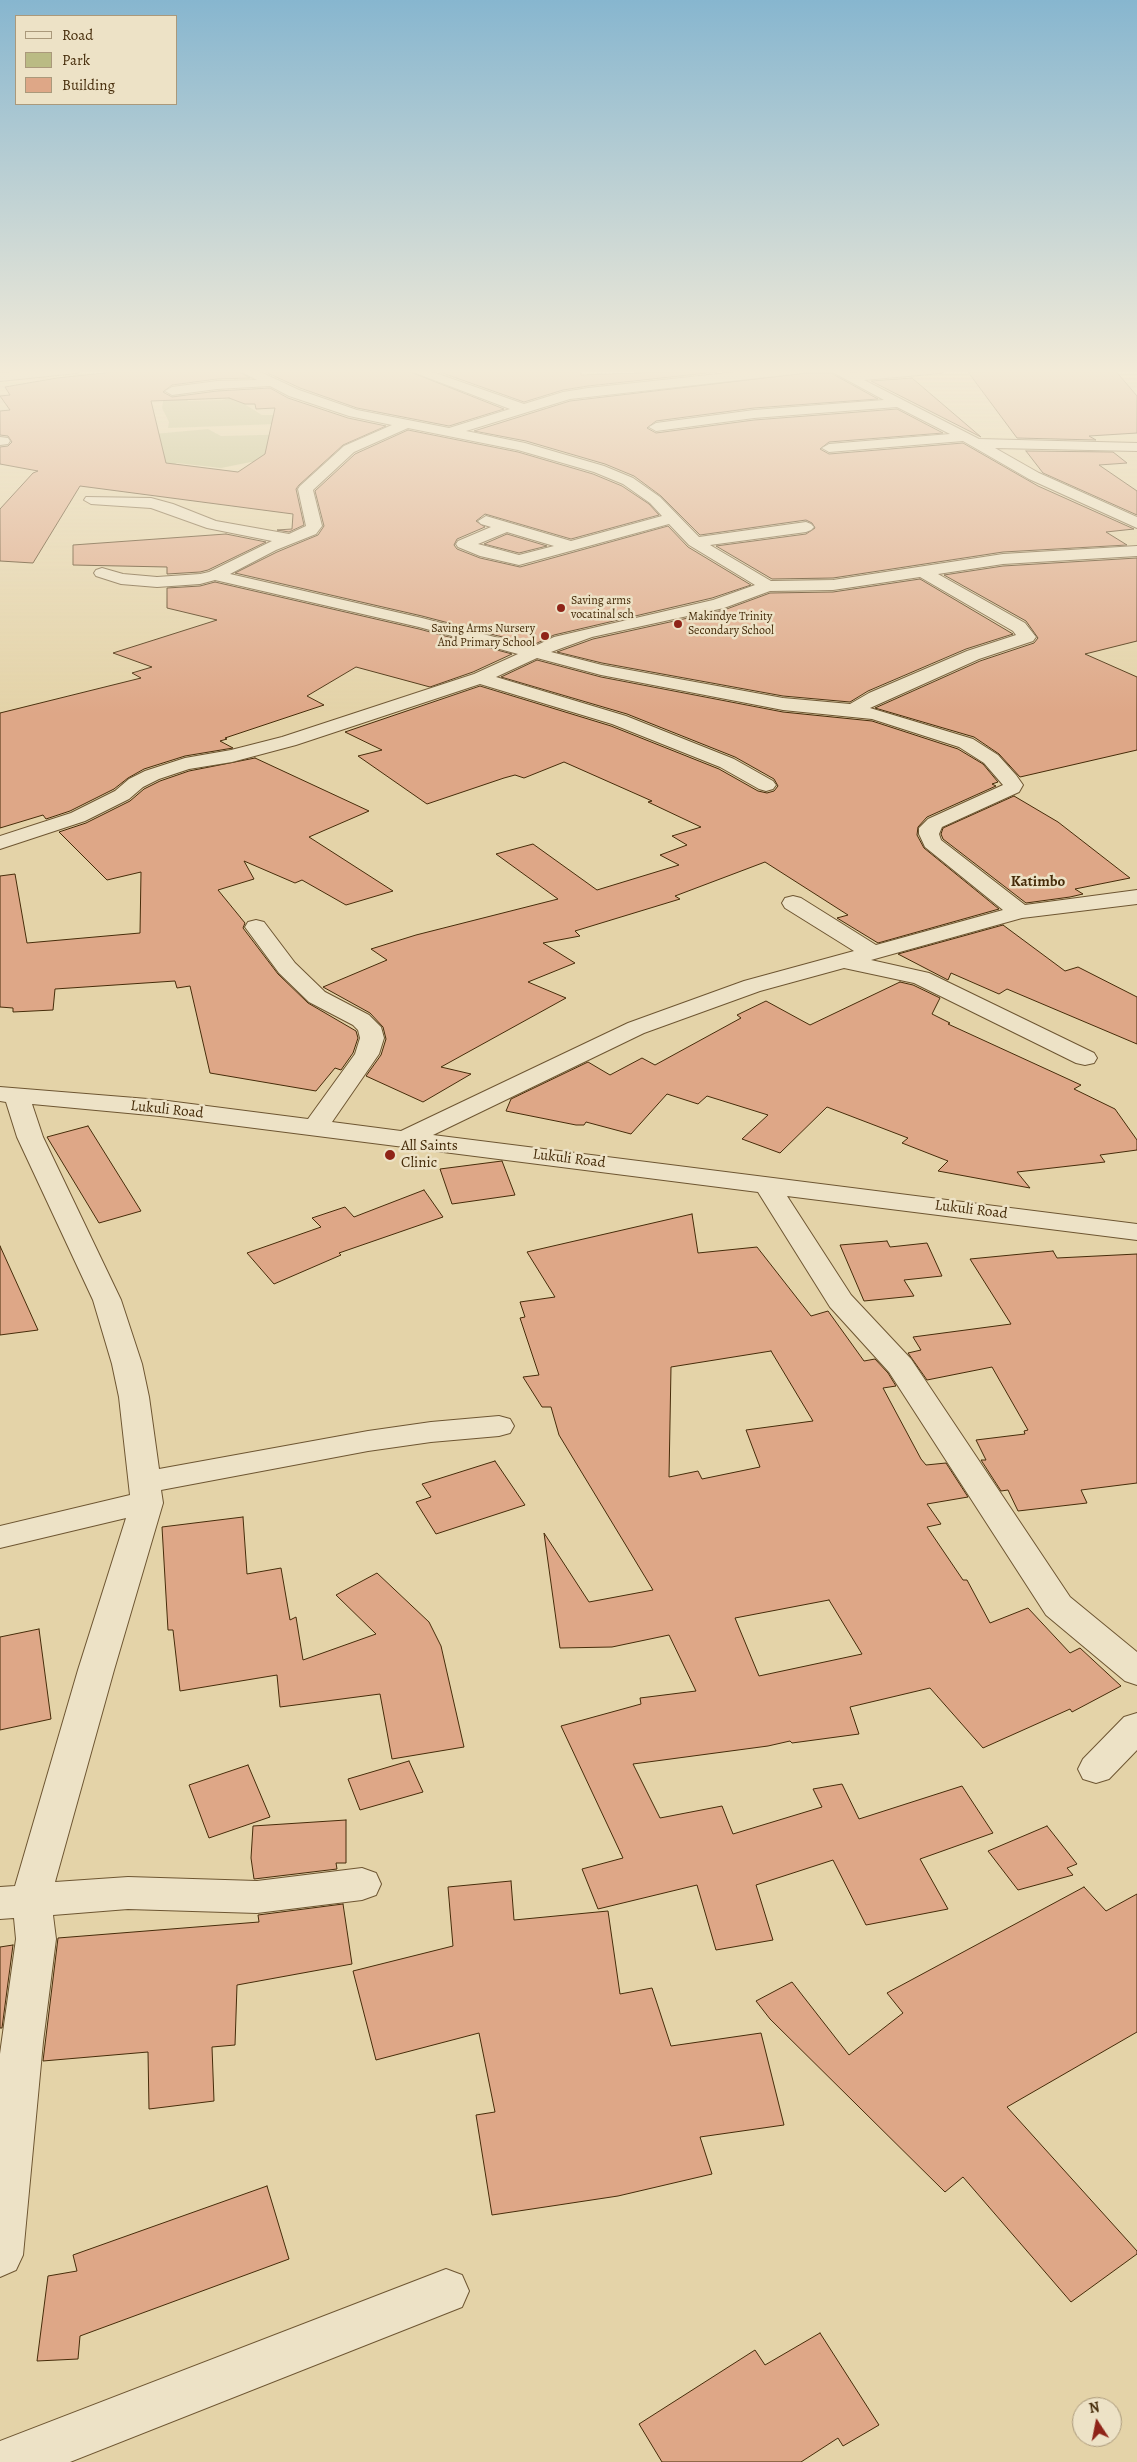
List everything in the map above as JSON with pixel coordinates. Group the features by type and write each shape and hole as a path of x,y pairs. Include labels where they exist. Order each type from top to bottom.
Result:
{"street":[{"path":"102,573 121,579 157,582 186,582 215,575 311,530 314,526 305,489 311,484"},
{"path":"632,484 655,500 695,542 768,586"},
{"path":"1051,484 1137,523"},
{"path":"91,500 168,507 212,525 290,539"},
{"path":"475,518 574,546"},
{"path":"505,526 464,544 486,553 519,560 673,518"},
{"path":"695,542 806,527"},
{"path":"0,843 78,817 122,795 136,783 152,775 185,764 232,756 289,741 480,678 532,652 589,633 718,604 768,586 833,584 1003,559 1137,551"},
{"path":"853,710 875,697 973,655 1022,640 1027,636 1019,627 922,571"},
{"path":"215,575 240,583 422,623 601,670 783,704 853,710 875,714 966,743 981,751 1009,779 1013,785 1012,788 935,823 929,828 929,834 932,843 1020,912"},
{"path":"480,678 619,720 727,763 766,785"},
{"path":"406,1138 636,1028 752,986 1020,912 1137,897"},
{"path":"793,903 873,953"},
{"path":"256,927 287,968 316,997 361,1020 369,1027 372,1038 367,1054 315,1128"},
{"path":"845,961 921,978 1085,1058"},
{"path":"0,2255 22,2042 36,1939 16,1901 96,1670 146,1493 134,1397 106,1300 9,1095"},
{"name":"Lukuli Road","path":"9,1095 160,1108 1137,1232"},
{"path":"766,1184 840,1301 900,1366 973,1480 1058,1606 1137,1672"},
{"path":"0,1536 99,1512 146,1493 251,1461 431,1432 499,1426"},
{"path":"1096,1769 1137,1727"},
{"path":"16,1901 128,1893 257,1897 362,1884"},
{"path":"8,2462 446,2291"}],"building":[{"path":"23,484 300,484 296,489 304,525 289,532 277,530 292,529 293,514 80,486 33,563 0,561 0,509"},
{"path":"323,484 617,484 649,504 659,515 571,539 485,514 476,521 485,527 457,539 454,545 457,549 480,558 520,567 668,526 688,547 751,585 712,598 554,635 533,645 422,616 235,573 277,552 318,535 324,526 315,491"},
{"path":"645,484 1034,484 1134,529 1106,532 1127,545 1003,552 833,578 772,579 716,546 806,534 815,528 812,523 806,520 700,535 661,496"},
{"path":"1067,484 1127,484 1137,491 1137,515"},
{"path":"226,534 266,542 200,572 167,574 167,567 73,565 73,545"},
{"path":"507,534 547,546 519,553 484,544"},
{"path":"1137,558 1137,641 1085,654 1137,677 1137,750 1020,777 999,754 974,737 875,708 980,661 1034,643 1038,638 1026,621 944,575 1003,566"},
{"path":"920,579 1013,634 966,649 868,691 850,702 783,696 602,663 557,652 593,639 724,610 770,593 833,592"},
{"path":"215,582 419,629 512,654 473,672 430,687 356,667 307,696 324,705 220,741 233,748 185,756 144,769 114,789 70,811 46,819 43,815 0,828 0,713 141,678 132,673 152,667 113,653 217,620 167,608 167,588 200,586"},
{"path":"537,660 601,677 783,712 872,721 958,749 983,764 998,782 992,784 996,786 927,817 918,827 917,835 924,848 999,909 878,943 837,918 848,915 765,862 675,896 680,899 575,931 580,936 543,943 575,963 528,982 566,998 441,1067 471,1074 423,1102 366,1076 381,1055 386,1039 383,1027 370,1013 323,987 387,960 371,949 416,935 558,899 496,854 533,844 597,890 679,865 660,855 687,845 672,836 701,827 648,802 652,801 564,762 524,778 515,775 427,804 358,756 382,750 345,732 480,686 611,726 719,769 758,791 767,793 774,791 778,786 774,779 735,757 627,714 501,677"},
{"path":"255,758 369,811 309,837 393,891 346,905 302,880 295,883 244,861 254,879 218,890 245,923 243,928 278,974 308,1003 356,1031 358,1038 353,1053 341,1070 335,1068 316,1091 210,1073 190,986 177,988 175,981 55,989 53,1010 13,1012 13,1008 0,1007 0,876 15,874 27,943 140,933 141,872 107,880 59,832 86,823 130,801 144,789 160,781 189,771"},
{"path":"1014,796 1058,822 1130,878 1075,889 1083,894 1026,903 943,839 941,834 943,828"},
{"path":"1003,925 1065,971 1078,967 1137,997 1137,1044 1007,989 999,994 951,973 948,980 898,954"},
{"path":"900,982 913,985 940,998 932,1014 950,1023 948,1024 1081,1085 1074,1089 1115,1109 1137,1140 1137,1150 1100,1155 1105,1162 1017,1172 1030,1188 938,1171 948,1161 902,1143 908,1138 827,1107 780,1153 742,1139 768,1115 707,1096 698,1104 667,1094 631,1134 586,1122 584,1125 576,1125 506,1111 511,1099 588,1062 610,1075 642,1058 655,1065 741,1018 737,1015 766,1001 810,1025"},
{"path":"88,1126 141,1211 99,1223 47,1137"},
{"path":"502,1161 515,1195 452,1204 440,1169"},
{"path":"424,1190 443,1217 339,1253 341,1255 274,1284 247,1253 321,1227 312,1218 345,1207 354,1217"},
{"path":"692,1214 698,1253 757,1247 811,1316 828,1311 864,1361 875,1359 888,1373 896,1386 883,1388 921,1459 926,1465 946,1463 968,1497 927,1504 941,1524 927,1527 963,1580 967,1580 990,1623 1028,1608 1070,1653 1080,1648 1121,1686 1072,1712 1070,1709 983,1748 930,1688 850,1707 859,1734 792,1743 790,1741 768,1746 633,1764 660,1818 722,1806 733,1834 822,1807 813,1789 842,1784 859,1819 962,1786 993,1833 920,1859 948,1909 866,1925 833,1860 756,1885 773,1940 716,1950 697,1885 598,1909 582,1869 623,1858 561,1726 641,1704 640,1698 696,1691 669,1635 612,1647 560,1648 544,1533 589,1602 653,1590 559,1435 551,1407 542,1407 523,1377 539,1375 520,1318 525,1317 520,1302 555,1297 527,1252","holes":["771,1351 813,1421 746,1430 760,1467 702,1479 698,1471 669,1477 671,1367","829,1600 862,1654 759,1676 735,1618"]},
{"path":"887,1241 890,1247 927,1243 942,1276 904,1280 914,1296 864,1301 840,1245"},
{"path":"0,1246 38,1330 0,1335"},
{"path":"1053,1251 1057,1258 1137,1254 1137,1483 1081,1490 1087,1503 1018,1511 1008,1490 1001,1491 981,1460 986,1460 976,1440 1025,1434 1024,1431 1028,1430 992,1367 927,1380 908,1353 921,1350 913,1337 1011,1324 970,1259"},
{"path":"495,1461 525,1505 436,1534 416,1502 431,1497 422,1484"},
{"path":"243,1517 247,1574 281,1568 290,1620 296,1617 303,1660 376,1634 336,1595 377,1573 429,1622 441,1646 464,1747 392,1759 380,1694 280,1707 277,1675 180,1691 173,1630 168,1630 162,1527"},
{"path":"39,1629 51,1719 0,1730 0,1637"},
{"path":"409,1761 423,1792 360,1810 348,1779"},
{"path":"248,1765 270,1817 209,1838 189,1785"},
{"path":"346,1820 346,1863 336,1863 337,1869 254,1879 251,1858 253,1826"},
{"path":"1047,1826 1077,1864 1067,1868 1073,1875 1018,1890 988,1851"},
{"path":"511,1881 514,1920 608,1911 620,1994 652,1988 671,2046 761,2033 784,2125 700,2137 712,2174 618,2196 492,2215 476,2115 495,2112 479,2033 376,2060 353,1971 453,1946 448,1887"},
{"path":"1084,1887 1106,1911 1137,1894 1137,2032 1007,2107 1137,2251 1137,2254 1071,2302 963,2177 945,2192 770,2019 756,2001 792,1982 849,2055 903,2013 887,1993"},
{"path":"343,1904 352,1964 237,1985 235,2045 212,2047 214,2101 149,2109 148,2052 43,2061 58,1938 259,1922 258,1915"},
{"path":"13,1945 2,2028 0,2028 0,1947"},
{"path":"267,2186 289,2259 80,2336 78,2359 37,2361 48,2276 77,2271 73,2255"},
{"path":"820,2333 879,2425 843,2446 838,2438 801,2462 662,2462 639,2424 755,2350 765,2365"}],"place":[{"name":"Saving arms vocatinal sch","path":"561,608"},
{"name":"Makindye Trinity Secondary School","path":"678,624"},
{"name":"Saving Arms Nursery And Primary School","path":"545,636"},
{"name":"All Saints Clinic","path":"390,1155"}],"district":[{"name":"Katimbo","path":"1038,882"}]}
